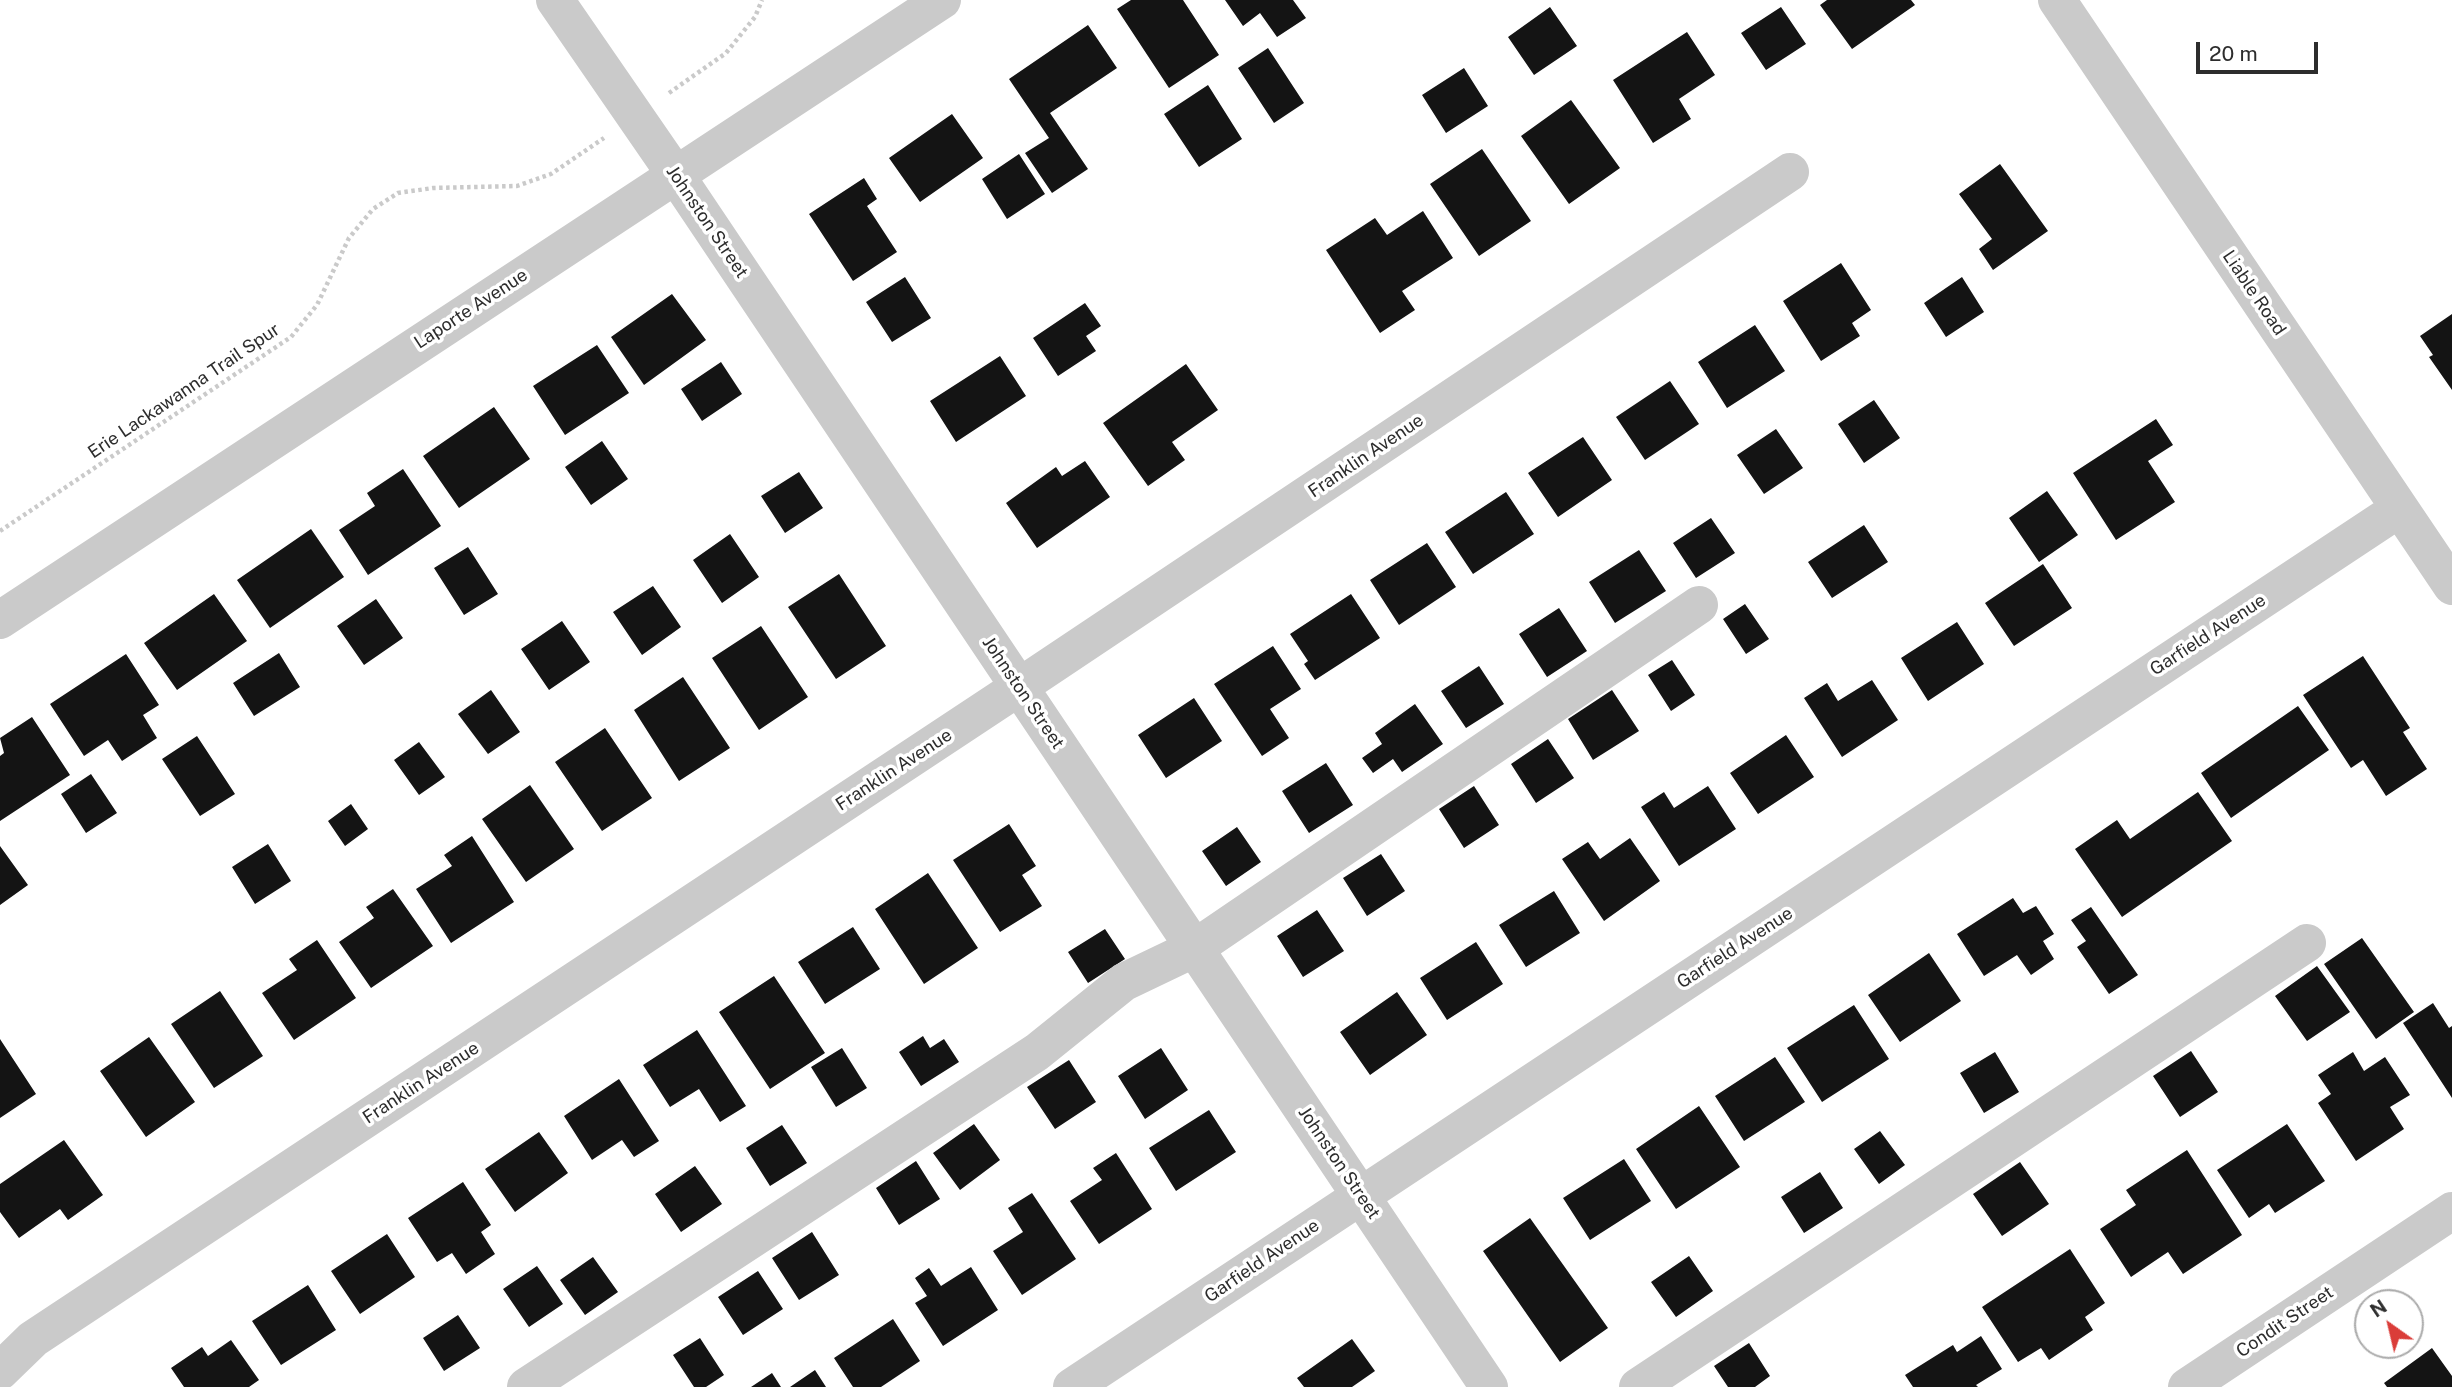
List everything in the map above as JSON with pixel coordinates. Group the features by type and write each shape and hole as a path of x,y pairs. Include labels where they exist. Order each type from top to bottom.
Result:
{"street":[{"name":"Johnston Street","path":"555,0 675,174 1489,1387"},
{"name":"Laporte Avenue","path":"0,620 942,0"},
{"name":"Liable Road","path":"2057,0 2452,586"},
{"name":"Franklin Avenue","path":"0,1371 33,1339 1019,687 1790,172"},
{"name":"Garfield Avenue","path":"1072,1387 2399,509"},
{"path":"526,1387 1037,1052 1124,982 1195,948 1699,606"},
{"path":"1638,1387 2307,943"},
{"name":"Condit Street","path":"2187,1387 2452,1211"}],"path":[{"name":"Erie Lackawanna Trail Spur","path":"0,531 291,337 317,305 349,238 373,209 398,193 422,189 517,187 551,174 726,53 755,17 762,0"}],"building":[{"path":"1131,0 1183,0 1219,55 1169,88 1117,9"},
{"path":"1225,0 1293,0 1306,18 1277,37 1260,13 1243,26"},
{"path":"1827,0 1911,0 1915,5 1852,49 1820,5"},
{"path":"1550,7 1577,46 1534,75 1508,37"},
{"path":"1781,7 1806,44 1766,70 1741,33"},
{"path":"1088,25 1117,68 1050,113 1088,169 1052,193 1025,153 1049,138 1009,79"},
{"path":"1687,32 1715,75 1679,99 1691,119 1653,143 1613,80"},
{"path":"1268,48 1304,103 1274,123 1238,68"},
{"path":"1464,68 1488,106 1446,133 1422,95"},
{"path":"1208,85 1242,139 1199,167 1164,114"},
{"path":"1571,100 1620,168 1569,204 1521,136"},
{"path":"952,114 983,158 920,202 889,158"},
{"path":"1482,149 1531,221 1479,256 1430,184"},
{"path":"1019,154 1045,194 1007,219 982,179"},
{"path":"2000,164 2048,231 1993,270 1979,249 1992,239 1959,194"},
{"path":"864,178 877,199 867,206 897,252 853,281 809,214"},
{"path":"1423,211 1453,258 1402,291 1415,310 1380,333 1326,250 1375,218 1387,235"},
{"path":"1841,263 1871,310 1852,323 1860,336 1821,361 1783,301"},
{"path":"905,277 931,318 892,342 866,302"},
{"path":"1962,277 1984,312 1946,337 1924,303"},
{"path":"672,294 706,340 644,385 611,337"},
{"path":"1085,303 1101,326 1086,336 1096,351 1058,376 1033,338"},
{"path":"2452,314 2452,390 2429,357 2433,355 2420,336"},
{"path":"1755,325 1785,371 1727,408 1698,362"},
{"path":"597,345 629,393 565,435 533,386"},
{"path":"1000,356 1026,396 956,442 930,401"},
{"path":"721,362 742,394 702,421 681,389"},
{"path":"1186,364 1218,410 1172,442 1185,460 1148,486 1103,423"},
{"path":"1670,381 1699,424 1645,460 1616,417"},
{"path":"1874,400 1900,438 1864,463 1838,424"},
{"path":"494,407 530,459 459,508 423,456"},
{"path":"2156,419 2173,445 2148,461 2175,502 2116,540 2073,473"},
{"path":"1776,429 1803,468 1764,494 1737,455"},
{"path":"1583,437 1612,480 1558,517 1528,473"},
{"path":"602,441 628,479 591,505 565,467"},
{"path":"1085,461 1110,497 1037,548 1006,503 1056,467 1062,476"},
{"path":"403,469 441,526 368,575 339,530 375,506 367,493"},
{"path":"799,472 823,508 785,533 761,496"},
{"path":"2047,491 2078,535 2039,562 2009,518"},
{"path":"1506,492 1534,534 1473,574 1445,532"},
{"path":"1711,518 1735,553 1696,578 1673,543"},
{"path":"1864,525 1888,562 1832,598 1808,562"},
{"path":"311,529 344,577 270,628 237,580"},
{"path":"730,534 759,577 722,603 693,560"},
{"path":"1427,543 1456,587 1399,625 1370,580"},
{"path":"468,547 498,594 464,615 434,568"},
{"path":"1639,550 1666,591 1615,623 1589,582"},
{"path":"2043,564 2072,608 2014,646 1985,603"},
{"path":"839,574 886,646 836,679 788,607"},
{"path":"653,586 681,627 642,655 613,612"},
{"path":"214,594 247,641 177,690 144,643"},
{"path":"1351,594 1380,638 1315,680 1304,664 1308,661 1290,634"},
{"path":"376,599 403,638 364,665 337,626"},
{"path":"1745,604 1769,639 1746,654 1723,619"},
{"path":"1559,608 1587,651 1547,677 1519,634"},
{"path":"562,621 590,662 549,690 521,649"},
{"path":"1957,622 1984,664 1928,701 1901,658"},
{"path":"761,626 808,697 759,730 712,658"},
{"path":"1273,646 1301,689 1270,709 1289,738 1262,756 1214,684"},
{"path":"279,653 300,687 254,716 233,683"},
{"path":"126,654 159,705 143,715 157,738 122,761 108,740 84,756 50,704"},
{"path":"2363,656 2410,728 2403,732 2427,769 2386,796 2363,760 2351,768 2303,695"},
{"path":"1672,660 1695,695 1671,711 1648,675"},
{"path":"1479,666 1504,704 1466,728 1441,691"},
{"path":"683,677 730,748 679,781 634,710"},
{"path":"1872,680 1898,720 1842,757 1804,698 1827,683 1838,701"},
{"path":"491,690 520,732 488,754 458,714"},
{"path":"1612,690 1639,731 1593,760 1568,719"},
{"path":"1194,698 1222,741 1166,778 1138,735"},
{"path":"1415,704 1443,744 1402,772 1393,759 1373,773 1362,758 1382,744 1375,733"},
{"path":"2298,706 2329,750 2231,818 2201,773"},
{"path":"32,717 70,775 0,821 0,756 4,753 0,738"},
{"path":"605,728 652,798 602,831 555,762"},
{"path":"1786,735 1814,777 1758,814 1730,773"},
{"path":"197,736 235,794 200,816 162,759"},
{"path":"1548,739 1574,778 1536,803 1511,764"},
{"path":"419,742 445,777 419,795 394,760"},
{"path":"1326,763 1353,805 1309,833 1282,791"},
{"path":"91,774 117,813 86,833 61,794"},
{"path":"530,785 574,849 526,882 482,819"},
{"path":"1474,786 1499,825 1464,848 1439,809"},
{"path":"1708,786 1736,829 1679,866 1641,807 1664,792 1674,808"},
{"path":"2198,792 2232,841 2122,917 2075,849 2117,820 2130,839"},
{"path":"351,804 368,829 345,846 328,821"},
{"path":"1009,824 1036,866 1022,875 1042,906 1000,932 953,860"},
{"path":"1237,827 1261,862 1226,886 1202,851"},
{"path":"472,836 514,902 451,943 416,889 452,866 444,855"},
{"path":"1630,838 1660,881 1604,921 1562,859 1588,842 1600,859"},
{"path":"268,844 291,881 255,904 232,867"},
{"path":"0,846 28,885 0,905"},
{"path":"1381,854 1405,891 1367,916 1343,878"},
{"path":"928,873 978,948 924,984 875,909"},
{"path":"393,889 433,946 371,988 339,942 374,918 366,907"},
{"path":"1554,891 1580,933 1526,967 1499,925"},
{"path":"2013,898 2023,913 2036,906 2054,934 2043,941 2054,959 2031,975 2017,955 1984,976 1957,934"},
{"path":"2091,907 2138,975 2109,994 2077,947 2086,941 2071,920"},
{"path":"1317,910 1344,951 1303,977 1277,936"},
{"path":"853,927 880,969 825,1004 798,962"},
{"path":"1105,929 1125,959 1088,983 1068,952"},
{"path":"2362,938 2414,1012 2376,1039 2324,964"},
{"path":"317,940 356,998 294,1040 262,993 297,970 289,959"},
{"path":"1476,942 1503,984 1447,1020 1420,978"},
{"path":"1929,953 1961,1001 1900,1042 1868,995"},
{"path":"2317,966 2350,1012 2307,1041 2275,996"},
{"path":"774,976 825,1053 770,1089 719,1012"},
{"path":"220,991 263,1056 214,1088 171,1024"},
{"path":"1397,992 1427,1035 1370,1075 1340,1032"},
{"path":"2433,1003 2449,1028 2452,1026 2452,1098 2403,1023"},
{"path":"1854,1005 1889,1059 1822,1102 1787,1048"},
{"path":"697,1030 746,1106 720,1122 699,1089 670,1107 643,1065"},
{"path":"923,1036 930,1048 944,1039 959,1062 921,1086 899,1052"},
{"path":"149,1037 195,1102 146,1137 100,1071"},
{"path":"0,1039 36,1094 0,1118"},
{"path":"842,1048 867,1088 836,1107 811,1067"},
{"path":"1161,1048 1188,1090 1145,1119 1118,1076"},
{"path":"2191,1051 2218,1092 2180,1117 2153,1076"},
{"path":"1995,1052 2019,1092 1984,1113 1960,1073"},
{"path":"2353,1052 2364,1071 2385,1057 2410,1095 2390,1107 2404,1129 2356,1161 2318,1103 2331,1094 2318,1075"},
{"path":"1775,1057 1805,1102 1744,1141 1715,1096"},
{"path":"1069,1060 1096,1102 1055,1129 1027,1087"},
{"path":"619,1079 659,1141 634,1157 622,1140 592,1160 564,1116"},
{"path":"1699,1106 1740,1167 1676,1209 1636,1149"},
{"path":"1209,1110 1236,1152 1176,1191 1149,1148"},
{"path":"974,1124 1000,1160 960,1190 933,1153"},
{"path":"2287,1124 2325,1181 2275,1213 2269,1204 2249,1218 2217,1170"},
{"path":"782,1125 807,1163 770,1186 746,1148"},
{"path":"1880,1131 1905,1165 1879,1184 1854,1149"},
{"path":"539,1132 568,1173 515,1212 485,1169"},
{"path":"64,1140 103,1195 68,1220 60,1209 19,1238 0,1212 0,1184"},
{"path":"2187,1150 2242,1235 2183,1274 2168,1252 2131,1277 2100,1229 2136,1205 2126,1190"},
{"path":"1116,1153 1152,1209 1099,1244 1070,1201 1102,1180 1093,1168"},
{"path":"1624,1159 1651,1201 1590,1240 1563,1198"},
{"path":"916,1161 940,1199 899,1225 876,1188"},
{"path":"2020,1162 2049,1204 2002,1236 1973,1194"},
{"path":"695,1166 722,1204 681,1232 655,1194"},
{"path":"1820,1172 1843,1208 1804,1233 1781,1197"},
{"path":"463,1182 491,1225 481,1232 495,1254 466,1274 452,1253 437,1262 408,1218"},
{"path":"1032,1193 1076,1259 1022,1295 993,1251 1023,1232 1008,1208"},
{"path":"1530,1218 1608,1328 1560,1362 1483,1251"},
{"path":"812,1232 839,1275 799,1300 772,1258"},
{"path":"387,1234 415,1277 360,1314 331,1271"},
{"path":"2070,1249 2105,1303 2085,1317 2093,1330 2049,1360 2041,1348 2018,1362 1982,1307"},
{"path":"1689,1256 1713,1291 1676,1317 1651,1282"},
{"path":"593,1257 618,1292 585,1315 560,1280"},
{"path":"537,1266 563,1304 529,1327 503,1289"},
{"path":"971,1267 998,1310 943,1346 915,1303 927,1296 915,1278 929,1268 941,1286"},
{"path":"758,1271 783,1309 743,1335 718,1297"},
{"path":"308,1285 336,1330 281,1365 252,1321"},
{"path":"458,1315 480,1348 444,1371 423,1338"},
{"path":"893,1319 920,1361 881,1387 853,1387 834,1358"},
{"path":"1981,1336 2002,1369 1976,1385 1978,1387 1913,1387 1905,1375 1953,1345 1957,1352"},
{"path":"700,1338 724,1375 706,1387 694,1387 673,1355"},
{"path":"1352,1339 1375,1371 1352,1387 1304,1387 1297,1378"},
{"path":"231,1340 259,1380 249,1387 184,1387 171,1368 202,1347 208,1356"},
{"path":"1749,1343 1770,1376 1755,1387 1728,1387 1714,1366"},
{"path":"2432,1348 2452,1376 2452,1387 2387,1387 2384,1383 2417,1359 2424,1359 2424,1354"},
{"path":"815,1370 826,1387 790,1387"},
{"path":"772,1373 781,1387 751,1387"}]}
